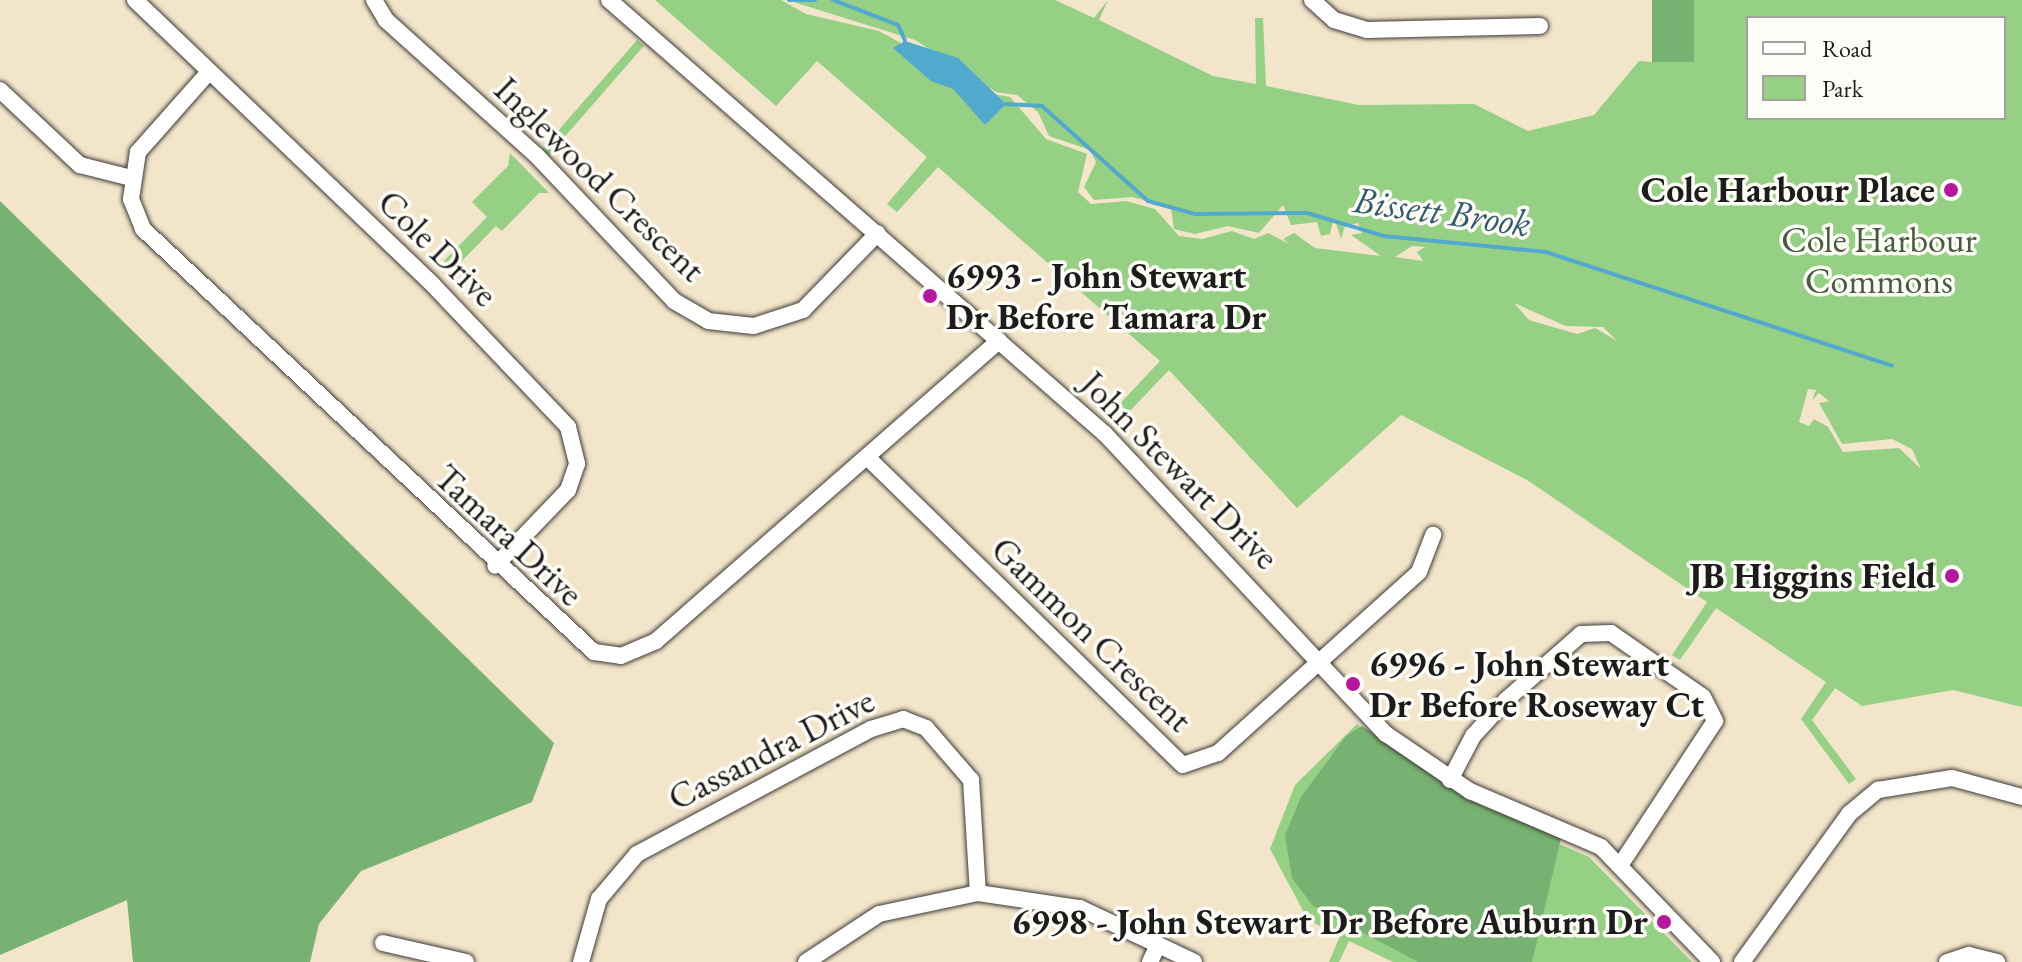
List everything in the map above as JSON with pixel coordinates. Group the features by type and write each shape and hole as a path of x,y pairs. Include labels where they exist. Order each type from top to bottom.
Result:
{"street":[{"name":"Cole Drive","path":"135,0 433,285 568,427 577,464 564,497 495,566"},
{"name":"Inglewood Crescent","path":"374,0 386,20 543,162 674,301 708,321 754,326 803,310 878,233"},
{"name":"John Stewart Drive","path":"609,0 878,233 1168,496 1386,734 1450,780 1571,830 1621,864 1712,962"},
{"path":"1312,0 1334,20 1367,30 1540,26"},
{"name":"Tamara Drive","path":"208,73 146,138 131,178 135,214 165,257 582,645 607,656 634,653 867,457 999,341"},
{"path":"0,90 72,160 131,178"},
{"name":"Gammon Crescent","path":"867,457 1180,764 1208,761 1320,662"},
{"path":"1320,662 1419,572 1433,535"},
{"path":"1450,780 1478,728 1506,700 1581,634 1611,633 1703,697 1715,721 1621,864"},
{"name":"Cassandra Drive","path":"581,962 599,899 637,854 871,729 903,719 926,728 971,780 978,893"},
{"path":"1742,962 1846,818 1878,790 1952,778 2022,797"},
{"path":"806,962 879,914 978,893 1080,908 1194,962"},
{"path":"383,943 466,962"},
{"path":"1150,962 1158,945"},
{"path":"1947,962 1969,955 1997,962"}],"green space":[{"name":"Cole Harbour Commons","path":"655,0 781,0 806,14 879,31 993,94 1010,97 1046,139 1087,154 1078,192 1091,204 1126,201 1155,209 1179,236 1202,239 1232,231 1254,239 1268,233 1289,244 1283,239 1294,233 1315,248 1381,256 1351,235 1362,233 1358,223 1345,226 1341,239 1334,217 1330,234 1321,236 1317,222 1291,225 1283,205 1259,233 1228,226 1195,234 1174,229 1171,208 1160,204 1132,197 1094,200 1084,187 1096,162 1090,150 1049,136 1038,112 1017,95 996,92 915,40 787,0 1055,0 1094,18 1108,0 1099,20 1213,76 1256,84 1255,18 1263,18 1266,86 1359,105 1474,104 1528,131 1594,115 1639,61 1653,62 1652,0 2022,0 2022,707 1953,690 1862,706 1835,688 1812,720 1856,779 1849,784 1801,719 1826,682 1716,608 1680,660 1672,655 1707,602 1527,480 1401,415 1297,508 1169,370 1126,415 1117,407 1160,361 938,167 897,212 887,204 927,157 817,61 776,106","holes":["1412,246 1425,247 1417,252 1423,261 1395,257","1514,303 1566,326 1603,327 1617,341 1595,328 1577,334 1529,320","1808,389 1816,390 1812,400 1819,393 1829,401 1819,403 1842,444 1892,439 1912,449 1921,469 1899,448 1843,452 1828,427 1814,419 1809,426 1799,422"]},
{"path":"1652,0 1694,0 1694,62 1652,62"},
{"path":"637,40 644,46 548,156 541,150"},
{"path":"510,153 549,193 539,193 502,231 496,226 453,270 444,261 487,217 472,202 508,166"},
{"path":"0,201 554,743 532,802 361,871 319,924 310,962 133,962 127,900 0,955"},
{"path":"1357,724 1445,794 1589,857 1692,962 1393,962 1349,941 1339,962 1329,962 1340,936 1308,920 1270,849 1295,785"},
{"path":"1362,726 1483,806 1561,838 1532,962 1418,962 1313,906 1292,878 1285,835 1301,797 1346,736"}],"water":[{"path":"905,41 958,58 1006,104 985,125 953,89 931,81 893,48"}],"waterway":[{"name":"Bissett Brook","path":"789,0 815,0"},
{"name":"Bissett Brook","path":"833,0 898,25 905,41"},
{"name":"Bissett Brook","path":"1006,104 1042,106 1148,201 1195,214 1307,213 1384,236 1546,252 1892,366"}],"place":[{"name":"Cole Harbour Place","path":"1951,190"},
{"name":"6993 - John Stewart Dr Before Tamara Dr","path":"930,296"},
{"name":"JB Higgins Field","path":"1952,576"},
{"name":"6996 - John Stewart Dr Before Roseway Ct","path":"1353,684"},
{"name":"6998 - John Stewart Dr Before Auburn Dr","path":"1664,922"}]}
